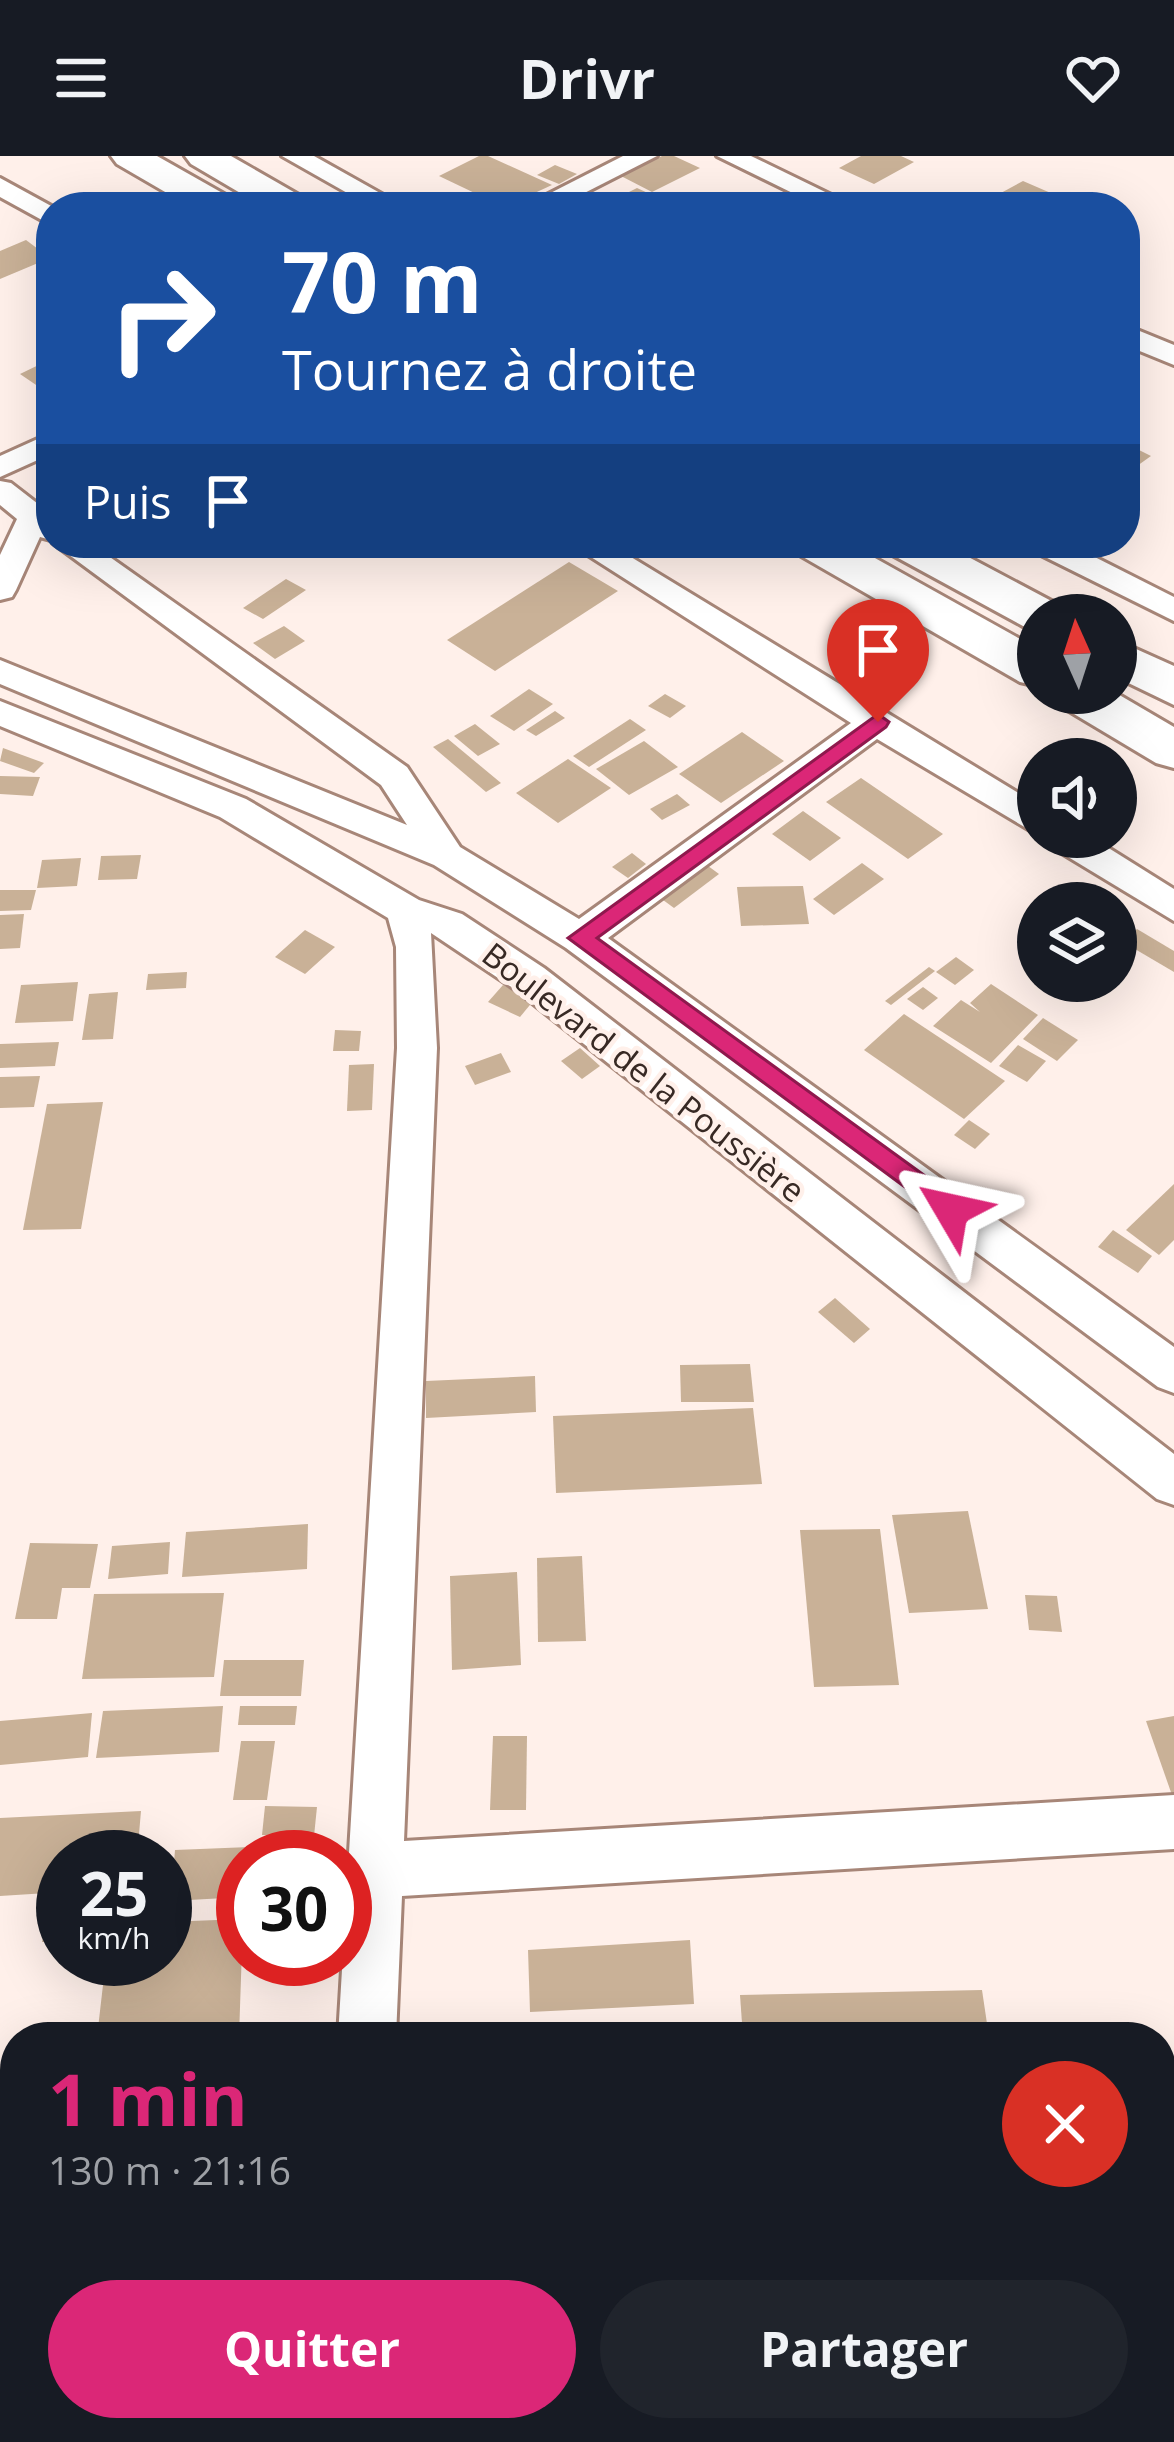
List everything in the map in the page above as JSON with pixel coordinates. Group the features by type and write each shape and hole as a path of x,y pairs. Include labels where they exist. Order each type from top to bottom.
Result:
{"main road":[{"path":"130,156 193,192"},
{"path":"204,156 266,192"},
{"path":"840,558 1017,658"},
{"path":"934,558 1017,603"},
{"path":"1137,668 1174,688"},
{"path":"1113,714 1174,749"}],"street":[{"path":"295,156 363,192"},
{"path":"568,192 644,156"},
{"path":"730,156 810,192"},
{"path":"0,186 36,208"},
{"path":"1140,341 1174,356"},
{"path":"0,468 36,450"},
{"path":"0,490 36,519"},
{"path":"0,590 36,533"},
{"path":"90,558 394,776 447,856"},
{"path":"610,558 1017,808"},
{"path":"1072,558 1174,610"},
{"name":"Boulevard de la Poussière","path":"0,671 447,856 580,938 1174,1373"},
{"name":"Boulevard de la Poussière","path":"0,713 233,808 405,910 448,924 530,979 1174,1483"},
{"path":"580,938 878,722"},
{"path":"1096,858 1174,907"},
{"path":"368,2022 417,1048 415,946 405,910"},
{"path":"375,1870 1174,1822"}],"building":[{"path":"488,156 552,185 537,192 473,192 439,176"},
{"path":"662,156 674,156 700,168 652,192 621,176"},
{"path":"861,156 901,156 914,162 874,184 839,168"},
{"path":"555,165 577,174 559,184 537,175"},
{"path":"1023,181 1048,192 1003,192"},
{"path":"26,240 36,248 36,264 0,279 0,251"},
{"path":"36,366 36,385 20,374"},
{"path":"569,562 618,591 495,671 447,640"},
{"path":"286,579 306,590 263,619 243,608"},
{"path":"284,626 305,641 275,659 253,643"},
{"path":"529,689 553,704 514,731 490,716"},
{"path":"665,694 686,706 670,718 648,706"},
{"path":"555,711 565,718 536,736 526,730"},
{"path":"630,719 646,730 589,767 573,756"},
{"path":"475,724 500,744 478,756 454,736"},
{"path":"742,732 784,761 721,803 679,774"},
{"path":"448,739 501,783 486,792 433,747"},
{"path":"644,741 678,767 629,795 596,769"},
{"path":"3,748 44,763 34,773 0,761"},
{"path":"568,759 611,788 558,823 516,793"},
{"path":"0,776 40,777 33,796 0,794"},
{"path":"861,778 943,834 908,859 826,802"},
{"path":"677,794 690,805 662,820 650,809"},
{"path":"803,811 841,838 810,861 772,834"},
{"path":"632,853 646,864 628,878 612,867"},
{"path":"141,855 137,879 98,880 101,856"},
{"path":"81,858 77,886 37,888 42,860"},
{"path":"704,863 719,874 674,908 659,897"},
{"path":"862,863 884,879 834,915 813,899"},
{"path":"803,886 809,924 741,926 737,887"},
{"path":"0,890 36,890 31,910 0,911"},
{"path":"24,914 20,948 0,949 0,915"},
{"path":"1137,929 1174,951 1174,972 1137,950"},
{"path":"305,930 335,947 305,974 275,957"},
{"path":"956,957 974,970 955,985 936,972"},
{"path":"929,967 935,971 891,1005 885,1001"},
{"path":"187,972 186,988 146,990 148,974"},
{"path":"78,982 73,1021 15,1023 21,985"},
{"path":"991,984 1038,1015 991,1063 933,1026 961,1000 980,1012 970,1003"},
{"path":"503,985 534,1000 520,1017 488,1002"},
{"path":"923,987 938,998 923,1010 907,999"},
{"path":"118,992 113,1039 82,1040 89,994"},
{"path":"904,1014 1005,1081 964,1119 864,1050"},
{"path":"1043,1018 1078,1040 1057,1061 1023,1039"},
{"path":"335,1030 361,1031 359,1051 333,1051"},
{"path":"59,1042 55,1066 0,1068 0,1044"},
{"path":"1018,1045 1046,1061 1027,1082 999,1066"},
{"path":"580,1048 600,1066 582,1079 561,1061"},
{"path":"501,1053 511,1072 475,1085 465,1066"},
{"path":"374,1064 372,1110 347,1111 349,1065"},
{"path":"40,1076 34,1107 0,1108 0,1077"},
{"path":"103,1102 81,1229 23,1230 47,1104"},
{"path":"969,1120 990,1134 975,1149 954,1135"},
{"path":"1174,1184 1174,1240 1159,1255 1126,1230"},
{"path":"1113,1230 1152,1256 1138,1273 1098,1247"},
{"path":"835,1298 870,1329 854,1343 818,1312"},
{"path":"750,1364 754,1402 681,1402 680,1365"},
{"path":"535,1376 536,1412 426,1418 426,1381"},
{"path":"753,1408 762,1484 556,1493 553,1416"},
{"path":"968,1511 988,1609 909,1613 892,1515"},
{"path":"308,1524 307,1569 182,1577 186,1532"},
{"path":"880,1529 899,1685 814,1687 800,1530"},
{"path":"170,1542 168,1574 108,1579 112,1546"},
{"path":"30,1543 98,1544 90,1588 62,1588 57,1619 15,1619"},
{"path":"582,1556 586,1641 538,1642 537,1558"},
{"path":"517,1572 521,1665 452,1670 450,1576"},
{"path":"224,1593 214,1677 82,1679 94,1594"},
{"path":"1025,1595 1057,1596 1062,1632 1029,1630"},
{"path":"224,1660 304,1660 301,1696 220,1696"},
{"path":"223,1706 219,1752 96,1758 103,1711"},
{"path":"240,1706 297,1706 295,1725 238,1725"},
{"path":"92,1713 88,1757 0,1765 0,1721"},
{"path":"1174,1716 1174,1798 1173,1798 1146,1721"},
{"path":"493,1736 527,1736 526,1810 490,1810"},
{"path":"241,1741 275,1741 267,1800 233,1800"},
{"path":"265,1806 317,1807 315,1830 263,1830"},
{"path":"141,1811 139,1830 36,1830 36,1894 0,1896 0,1818"},
{"path":"216,1848 216,1898 192,1900 192,1849"},
{"path":"216,1920 216,1986 241,1986 240,2022 99,2022 103,1986 192,1986 192,1921"},
{"path":"690,1940 694,2004 530,2012 528,1950"},
{"path":"982,1990 987,2022 742,2022 740,1995"}],"route":[{"path":"878,722 580,938 951,1210"}]}
